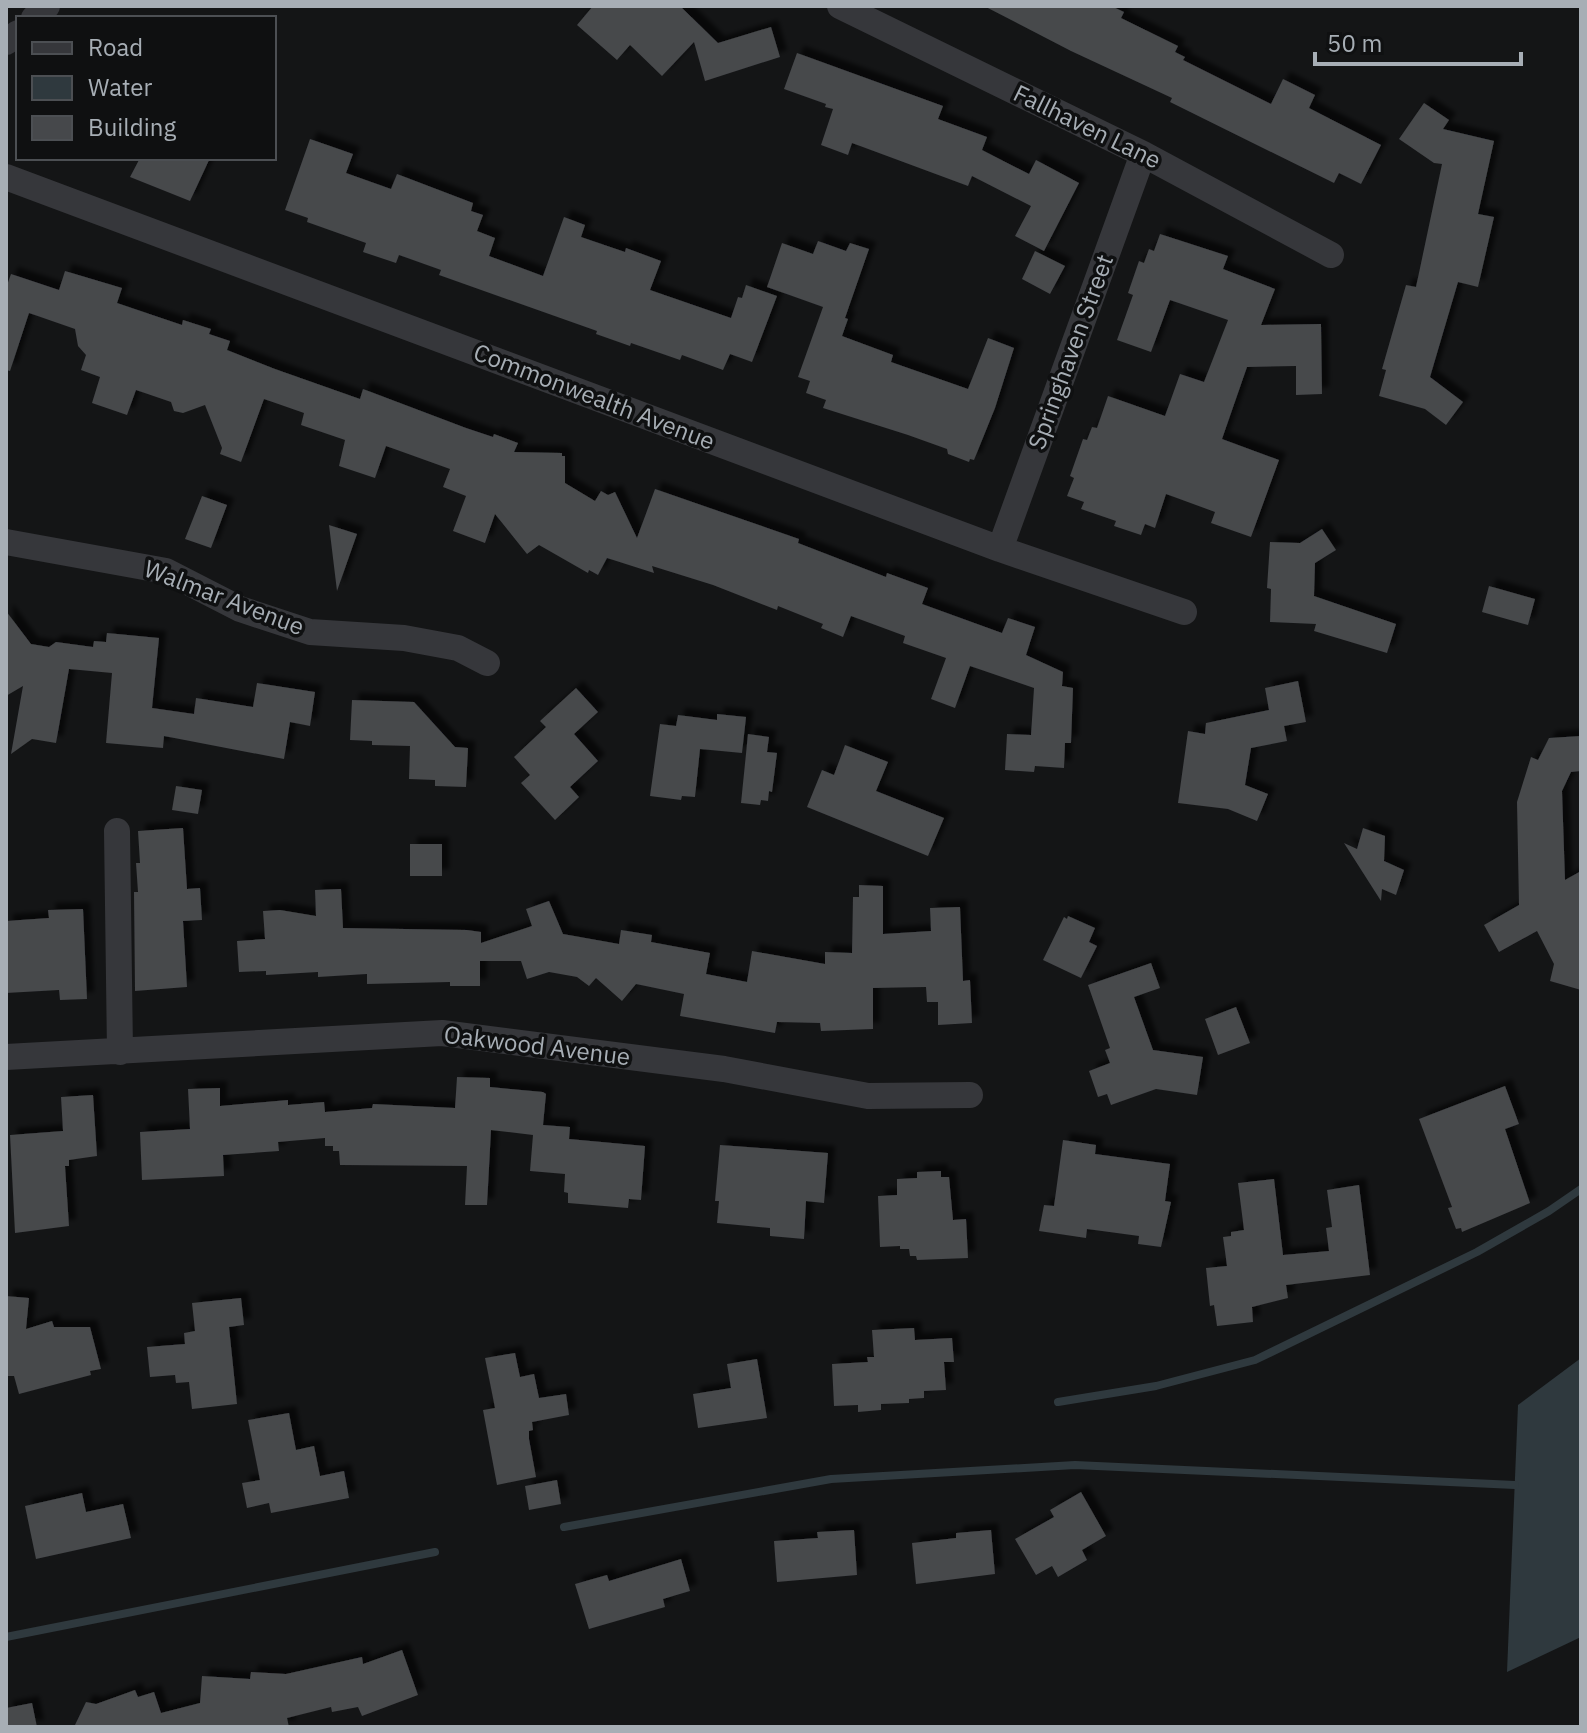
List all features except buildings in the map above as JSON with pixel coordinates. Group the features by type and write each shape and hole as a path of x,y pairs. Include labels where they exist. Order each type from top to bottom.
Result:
{"street":[{"name":"Fallhaven Lane","path":"840,6 1143,154 1331,255"},
{"name":"Springhaven Street","path":"1000,549 1143,154"},
{"name":"Commonwealth Avenue","path":"6,177 1000,549 1184,612"},
{"name":"Walmar Avenue","path":"6,542 166,571 240,609 310,632 404,638 458,648 487,663"},
{"path":"117,831 120,1052"},
{"name":"Oakwood Avenue","path":"6,1057 442,1033 724,1069 868,1096 970,1095"}],"water":[{"path":"1581,1358 1581,1637 1507,1672 1518,1405"}],"waterway":[{"path":"1058,1402 1156,1386 1255,1360 1477,1252 1581,1189"},
{"path":"564,1527 831,1479 1075,1465 1515,1485"},
{"path":"6,1637 435,1552"}]}
